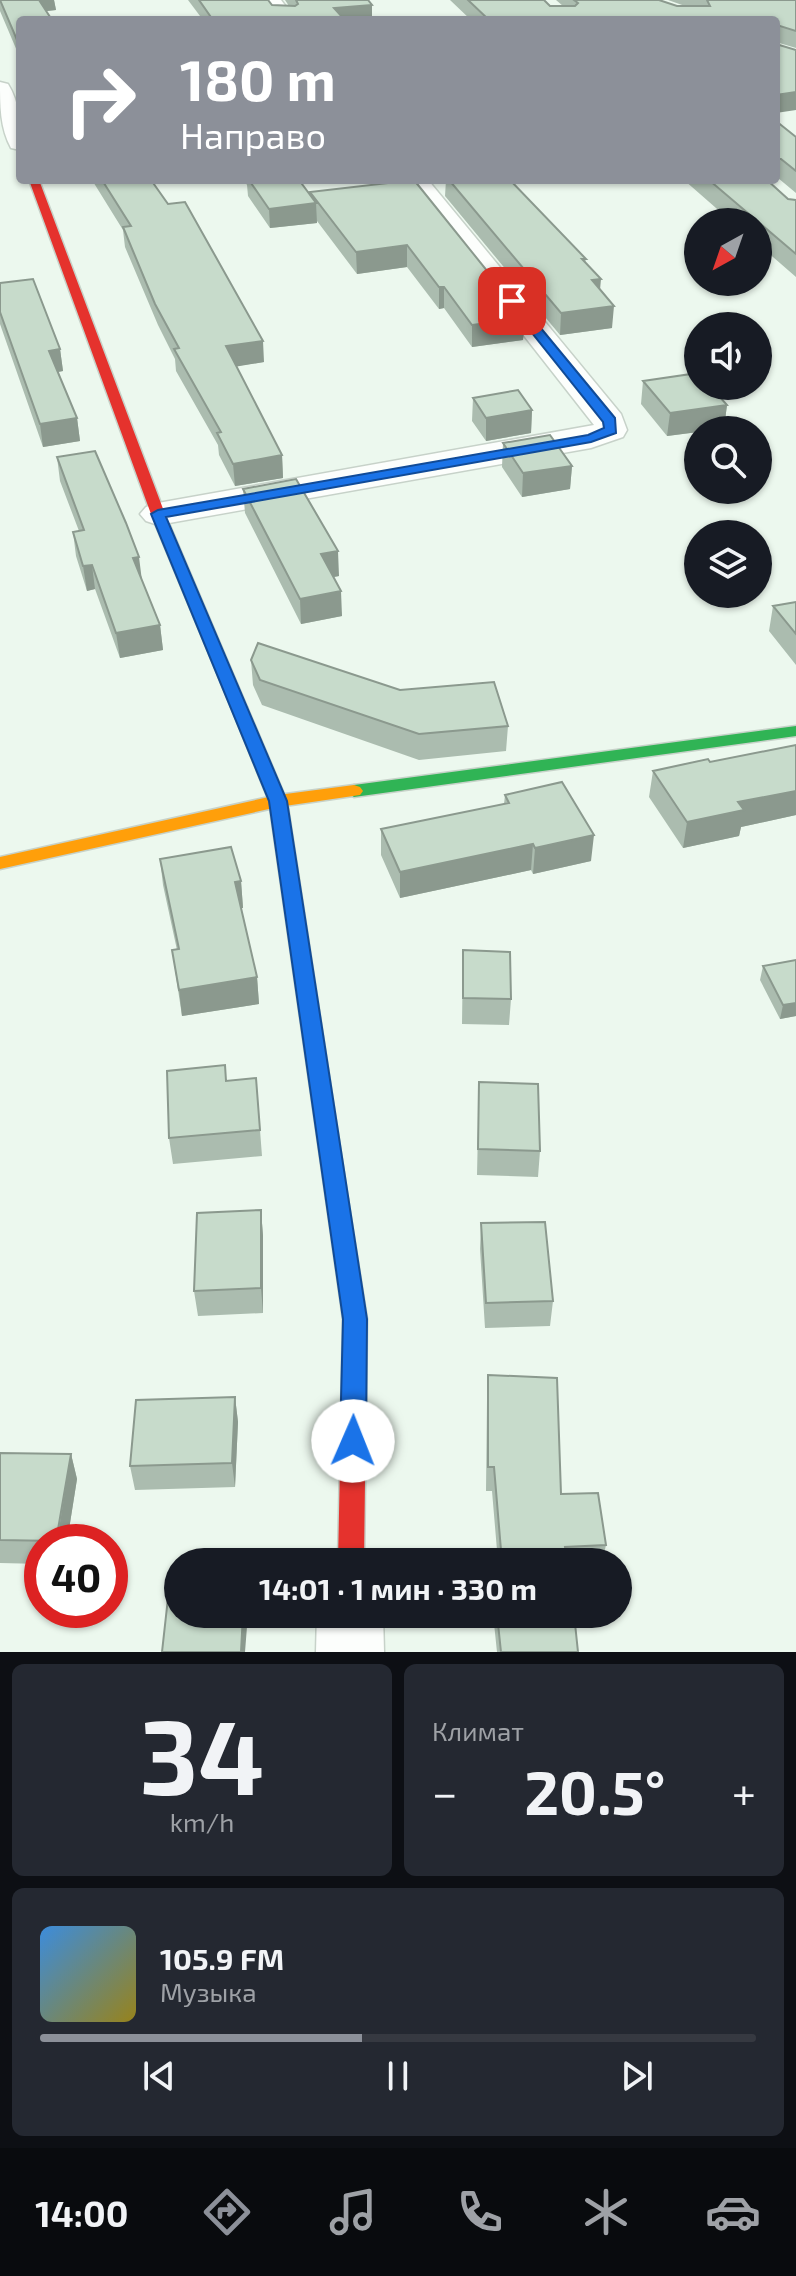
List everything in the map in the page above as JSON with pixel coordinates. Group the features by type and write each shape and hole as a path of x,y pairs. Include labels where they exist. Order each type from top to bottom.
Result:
{"street":[{"path":"270,0 283,16"},
{"path":"0,89 16,134"},
{"path":"35,184 158,514 278,801 355,1319 351,1548"},
{"path":"158,514 591,438 611,430 610,421 418,184"},
{"path":"0,863 278,801 796,731"},
{"path":"350,1628 350,1652"}],"building":[{"path":"0,0 39,0 49,16 16,16 16,38"},
{"path":"199,0 268,0 272,5 295,6 298,4 296,0 368,0 372,5 334,8 341,16 210,16"},
{"path":"468,0 544,0 550,6 575,6 578,3 574,0 659,0 677,6 710,6 707,0 796,0 796,31 780,26 780,16 485,16"},
{"path":"780,45 796,50 796,92 780,94"},
{"path":"780,124 796,137 796,171 781,159"},
{"path":"105,184 154,184 168,204 185,202 263,341 226,346 282,455 233,464 217,433 221,432 174,349 179,348 155,304 123,227 131,226"},
{"path":"252,184 302,184 316,203 269,209"},
{"path":"379,184 417,184 525,318 472,325 407,245 356,252 310,192"},
{"path":"452,184 514,184 586,259 582,259 601,279 592,280 614,306 561,313"},
{"path":"714,184 771,184 788,199 796,200 796,254 772,234 772,208 742,208"},
{"path":"33,279 60,349 49,351 77,418 40,424 0,312 0,283"},
{"path":"684,375 684,400 723,400 727,405 670,413 643,381"},
{"path":"518,390 532,410 486,418 473,398"},
{"path":"550,435 572,466 523,473 503,443"},
{"path":"95,451 139,557 133,558 160,625 116,633 92,565 83,566 73,532 84,530 57,457"},
{"path":"296,479 338,551 321,554 341,591 300,599 243,489"},
{"path":"796,602 796,634 773,606"},
{"path":"258,643 400,690 494,682 508,726 419,734 260,680 251,660"},
{"path":"796,745 796,791 738,802 744,810 687,822 653,771 708,759 710,762"},
{"path":"562,782 594,835 535,848 533,844 400,872 381,829 509,803 505,795"},
{"path":"231,847 241,881 235,882 257,977 179,990 172,950 179,949 160,859"},
{"path":"463,950 510,952 511,999 463,998"},
{"path":"796,960 796,1003 783,1005 763,966"},
{"path":"225,1065 226,1081 256,1078 260,1130 169,1138 167,1071"},
{"path":"479,1082 538,1084 540,1151 478,1149"},
{"path":"261,1210 261,1288 194,1291 197,1213"},
{"path":"545,1222 553,1301 486,1303 481,1223"},
{"path":"488,1375 557,1378 561,1494 598,1493 606,1545 501,1548 494,1467 488,1467"},
{"path":"235,1397 232,1463 130,1466 136,1400"},
{"path":"0,1453 71,1454 59,1524 24,1524 24,1540 0,1540"},
{"path":"165,1628 242,1628 241,1652 162,1652"},
{"path":"498,1628 575,1628 578,1652 501,1652"}],"traffic: fast":[{"path":"239,707 278,801 337,1199"},
{"path":"354,791 796,731"}],"traffic: slow":[{"path":"0,863 278,801 354,791"}],"traffic: jam":[{"path":"35,184 158,514 239,707"},
{"path":"337,1199 355,1319 351,1548"}],"route":[{"path":"353,1441 355,1319 278,801 158,514 591,438 611,430 613,426 610,421 512,301"}]}
